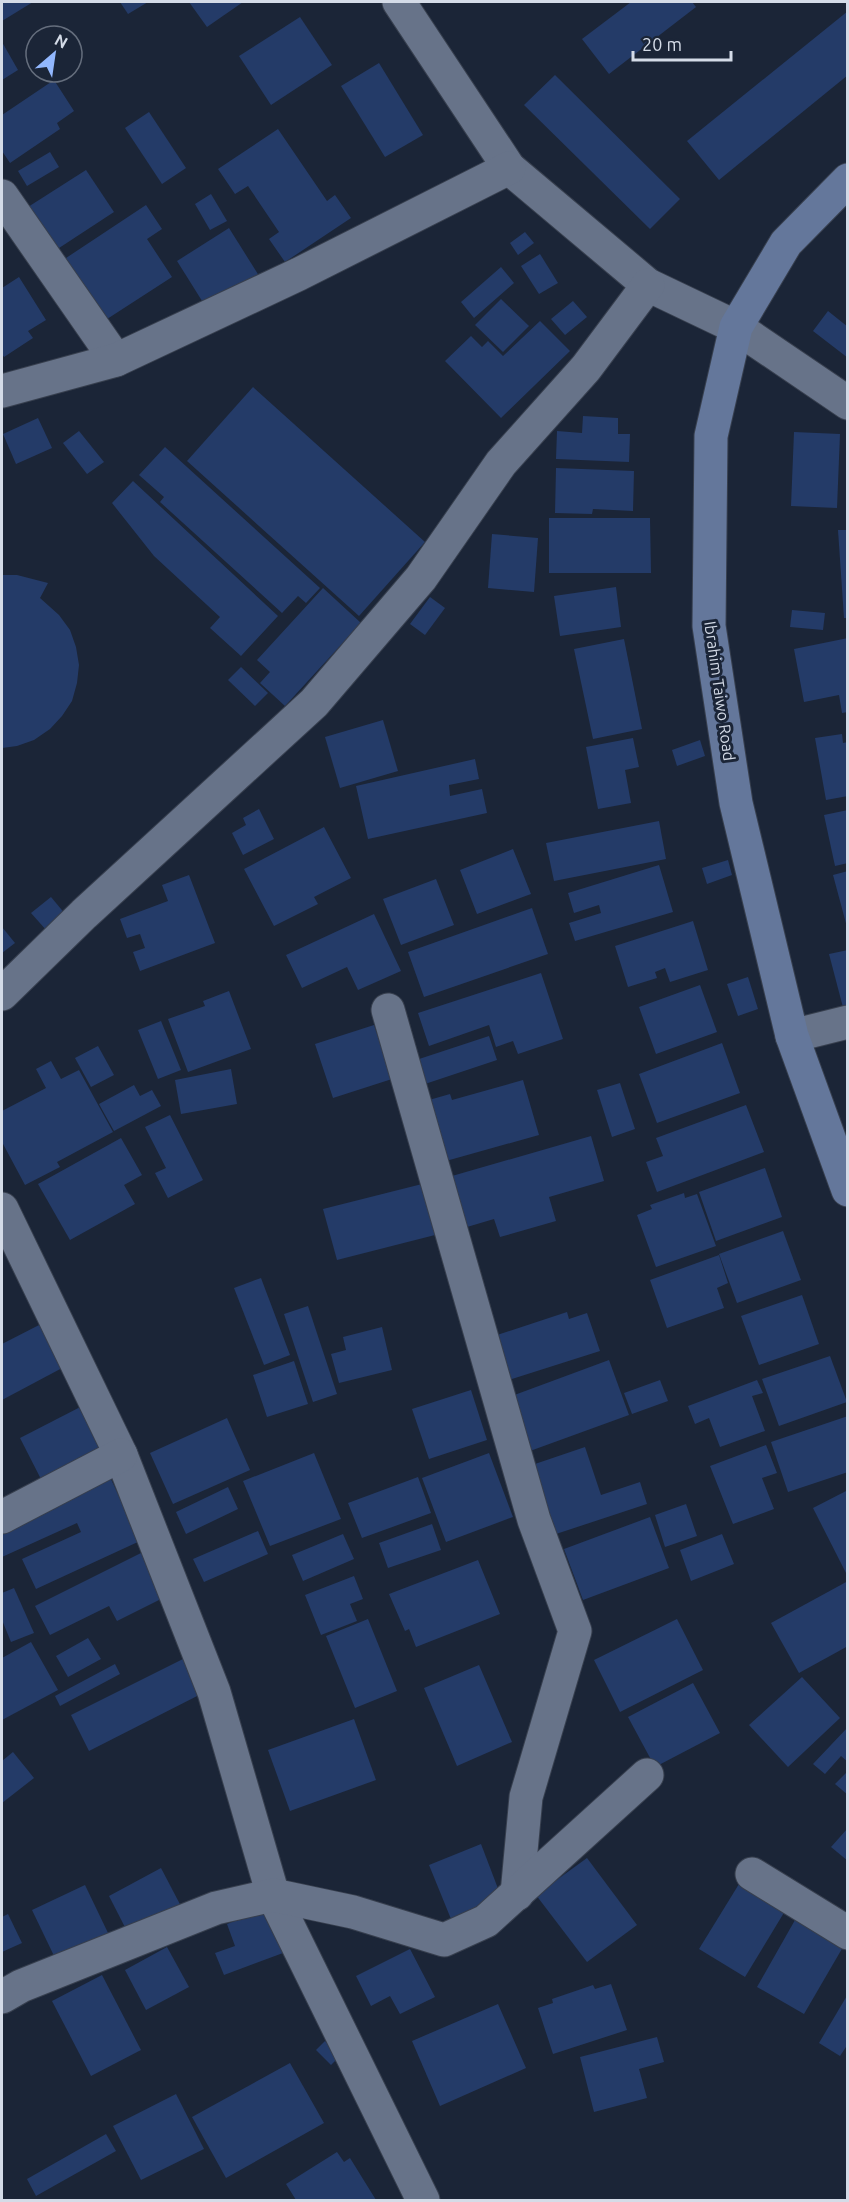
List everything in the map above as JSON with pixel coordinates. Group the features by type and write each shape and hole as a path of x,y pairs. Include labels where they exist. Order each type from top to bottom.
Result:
{"main road":[{"name":"Ibrahim Taiwo Road","path":"848,180 786,243 736,327 711,436 709,626 736,803 792,1036 848,1190"}],"street":[{"path":"399,2 509,168 648,285 736,327 848,403"},
{"path":"2,391 116,360 300,274 509,168"},
{"path":"2,196 116,360"},
{"path":"2,994 84,914 314,703 421,578 501,463 586,368 648,285"},
{"path":"388,1010 534,1520 575,1631 526,1797 517,1894"},
{"path":"792,1036 848,1022"},
{"path":"2,1209 121,1455 214,1692 273,1895 423,2200"},
{"path":"2,1517 121,1455"},
{"path":"2,1997 21,1986 216,1908 273,1895 353,1912 444,1940 486,1921 647,1775"},
{"path":"752,1874 848,1933"}],"building":[{"path":"2,2 33,2 2,21"},
{"path":"120,2 148,2 128,14"},
{"path":"189,2 243,2 207,27"},
{"path":"631,2 692,2 696,7 609,74 582,39"},
{"path":"848,11 848,75 719,180 687,141"},
{"path":"300,17 332,65 271,105 239,56"},
{"path":"2,42 18,70 2,80"},
{"path":"379,63 423,135 385,157 341,86"},
{"path":"555,75 680,199 650,229 524,105"},
{"path":"48,84 57,84 74,111 57,123 60,129 10,163 2,151 2,115"},
{"path":"149,112 186,168 162,184 125,128"},
{"path":"278,129 327,201 335,195 351,218 285,262 269,239 279,232 248,186 235,194 218,169"},
{"path":"50,152 59,167 27,186 18,171"},
{"path":"86,170 114,212 56,250 28,207"},
{"path":"211,194 227,221 210,230 195,204"},
{"path":"146,205 162,229 147,239 172,277 104,321 63,260"},
{"path":"229,228 261,279 209,312 177,261"},
{"path":"525,232 534,243 518,255 510,243"},
{"path":"540,254 558,283 539,294 521,266"},
{"path":"501,267 514,283 474,318 461,302"},
{"path":"19,277 46,320 28,331 33,338 4,357 2,354 2,288"},
{"path":"501,299 529,326 503,352 475,325"},
{"path":"573,301 587,317 565,335 551,319"},
{"path":"828,311 848,327 848,358 813,331"},
{"path":"540,321 570,351 501,418 445,361 471,336 482,347 488,341 503,356"},
{"path":"253,387 425,542 359,616 187,461"},
{"path":"583,416 618,418 618,434 630,434 629,462 556,459 557,431 582,433"},
{"path":"38,418 52,448 16,464 3,434"},
{"path":"79,431 104,462 87,474 63,443"},
{"path":"794,432 840,434 837,508 791,506"},
{"path":"165,447 320,588 306,603 298,596 282,613 160,502 164,497 139,475"},
{"path":"556,468 634,471 633,511 593,509 592,514 555,513"},
{"path":"133,481 278,616 241,656 210,628 220,617 154,556 112,503"},
{"path":"549,518 650,518 651,573 549,573"},
{"path":"838,530 848,530 848,618 844,618"},
{"path":"492,534 538,538 534,592 488,588"},
{"path":"2,575 17,575 48,583 40,598 59,615 70,630 79,665 72,701 50,729 34,740 2,748"},
{"path":"616,587 621,627 560,636 554,596"},
{"path":"323,588 361,623 285,706 260,683 270,672 257,660"},
{"path":"430,597 445,608 425,635 410,624"},
{"path":"792,610 825,613 823,630 790,627"},
{"path":"848,638 848,712 842,713 839,695 804,702 794,649"},
{"path":"624,639 642,729 593,739 574,649"},
{"path":"241,667 268,693 255,706 228,680"},
{"path":"383,720 398,771 340,788 325,737"},
{"path":"842,734 843,743 848,742 848,796 826,800 815,738"},
{"path":"633,738 639,767 625,770 631,803 598,809 586,747"},
{"path":"700,740 705,756 677,766 672,750"},
{"path":"475,759 479,779 449,785 450,796 482,789 487,813 368,839 356,786"},
{"path":"259,809 274,839 243,855 232,833 246,825 243,818"},
{"path":"848,810 848,863 835,866 824,815"},
{"path":"659,821 666,859 554,881 546,843"},
{"path":"324,827 351,878 314,897 318,904 274,926 244,869"},
{"path":"513,849 531,894 477,914 460,870"},
{"path":"728,860 732,875 707,884 702,868"},
{"path":"659,865 673,912 575,941 569,923 601,913 599,905 574,913 568,893"},
{"path":"848,871 848,927 847,927 833,875"},
{"path":"189,875 215,943 140,971 133,952 145,948 140,934 127,938 120,919 168,901 162,885"},
{"path":"436,879 454,925 401,945 383,899"},
{"path":"51,897 66,915 47,931 31,913"},
{"path":"532,908 548,954 424,997 408,952"},
{"path":"374,914 401,971 358,990 347,967 302,988 286,955"},
{"path":"693,921 708,970 670,982 665,968 655,972 657,978 628,987 615,946"},
{"path":"2,927 15,943 2,953"},
{"path":"848,950 848,1014 845,1015 829,954"},
{"path":"541,973 563,1039 518,1054 513,1041 496,1047 489,1025 429,1046 418,1013"},
{"path":"748,977 758,1009 738,1016 727,984"},
{"path":"700,985 717,1032 656,1054 639,1007"},
{"path":"229,991 251,1049 188,1072 168,1019 205,1006 203,1001"},
{"path":"161,1021 181,1070 158,1079 138,1030"},
{"path":"374,1025 392,1079 333,1098 315,1044"},
{"path":"489,1036 497,1060 422,1085 413,1061"},
{"path":"722,1043 740,1093 657,1123 639,1074"},
{"path":"98,1046 114,1075 91,1087 75,1058"},
{"path":"51,1061 61,1079 79,1070 113,1132 57,1162 60,1167 25,1185 2,1142 2,1111 46,1088 36,1069"},
{"path":"231,1069 237,1104 181,1114 175,1080"},
{"path":"523,1080 539,1135 446,1161 429,1100 450,1094 452,1100"},
{"path":"620,1083 635,1129 612,1137 597,1090"},
{"path":"134,1085 140,1096 152,1090 161,1106 114,1131 99,1104"},
{"path":"746,1105 764,1152 657,1192 646,1162 663,1156 656,1138"},
{"path":"170,1115 203,1180 168,1198 155,1173 166,1168 145,1127"},
{"path":"591,1136 604,1181 549,1197 556,1221 500,1237 494,1219 467,1227 452,1176"},
{"path":"121,1138 142,1175 124,1185 135,1204 70,1240 38,1184"},
{"path":"765,1168 782,1217 716,1241 699,1192"},
{"path":"422,1184 435,1235 337,1260 323,1209"},
{"path":"684,1193 685,1198 697,1194 716,1246 656,1267 637,1215 652,1209 650,1205"},
{"path":"783,1231 801,1280 737,1303 719,1254"},
{"path":"719,1255 728,1283 717,1288 724,1308 667,1328 650,1280"},
{"path":"261,1278 290,1355 264,1365 234,1288"},
{"path":"802,1295 819,1344 759,1365 741,1316"},
{"path":"308,1306 337,1394 313,1402 284,1314"},
{"path":"567,1312 569,1319 587,1313 600,1351 506,1381 491,1337"},
{"path":"41,1324 64,1367 2,1400 2,1344"},
{"path":"382,1327 392,1370 339,1383 331,1354 346,1350 343,1337"},
{"path":"830,1356 847,1402 779,1426 762,1379"},
{"path":"609,1360 629,1415 530,1451 509,1397"},
{"path":"294,1361 308,1404 267,1417 253,1375"},
{"path":"660,1380 668,1401 632,1414 624,1393"},
{"path":"757,1380 763,1393 752,1396 765,1431 720,1447 709,1418 695,1424 688,1406"},
{"path":"471,1390 487,1440 429,1459 412,1409"},
{"path":"90,1402 114,1449 44,1485 20,1438"},
{"path":"848,1416 848,1472 788,1492 771,1442"},
{"path":"227,1418 250,1470 173,1504 150,1453"},
{"path":"766,1445 777,1473 762,1478 774,1509 733,1524 710,1466"},
{"path":"585,1447 601,1495 640,1482 647,1504 556,1534 532,1465"},
{"path":"314,1453 341,1519 270,1546 243,1481"},
{"path":"489,1453 513,1517 446,1542 422,1478"},
{"path":"109,1475 140,1541 36,1589 22,1559 81,1532 77,1523 2,1557 2,1524"},
{"path":"418,1477 431,1513 362,1538 348,1503"},
{"path":"228,1487 238,1509 186,1534 176,1512"},
{"path":"848,1490 848,1572 846,1573 813,1508"},
{"path":"686,1504 697,1536 665,1547 655,1515"},
{"path":"650,1517 669,1568 583,1600 564,1549"},
{"path":"432,1524 441,1550 388,1568 379,1543"},
{"path":"258,1531 268,1554 204,1582 193,1559"},
{"path":"343,1534 354,1559 303,1581 292,1555"},
{"path":"722,1534 734,1564 691,1581 680,1550"},
{"path":"147,1550 169,1595 117,1621 109,1606 50,1635 35,1606"},
{"path":"478,1560 500,1614 416,1647 409,1629 405,1631 389,1594"},
{"path":"354,1576 363,1599 350,1604 357,1621 321,1635 305,1595"},
{"path":"848,1581 848,1646 799,1673 771,1623"},
{"path":"14,1588 34,1633 11,1642 2,1620 2,1593"},
{"path":"368,1619 397,1691 355,1708 326,1636"},
{"path":"677,1619 703,1670 620,1712 594,1660"},
{"path":"88,1638 101,1659 68,1677 56,1656"},
{"path":"31,1642 58,1690 2,1720 2,1658"},
{"path":"187,1657 205,1692 89,1751 71,1715"},
{"path":"115,1664 120,1674 60,1706 55,1696"},
{"path":"479,1665 512,1742 457,1766 424,1688"},
{"path":"802,1677 840,1718 788,1767 749,1725"},
{"path":"693,1683 720,1733 655,1767 628,1717"},
{"path":"354,1719 376,1780 290,1811 268,1750"},
{"path":"848,1727 848,1762 841,1756 825,1774 813,1764"},
{"path":"13,1752 34,1778 2,1803 2,1761"},
{"path":"848,1771 848,1795 835,1784"},
{"path":"848,1828 848,1861 831,1847"},
{"path":"481,1844 502,1899 451,1919 429,1865"},
{"path":"587,1858 637,1925 587,1962 536,1895"},
{"path":"161,1868 183,1910 130,1937 109,1896"},
{"path":"739,1884 785,1911 745,1977 699,1949"},
{"path":"85,1885 109,1935 56,1960 32,1910"},
{"path":"266,1909 283,1953 224,1975 215,1953 235,1946 227,1924"},
{"path":"8,1914 22,1943 2,1952 2,1917"},
{"path":"795,1920 843,1947 804,2014 757,1987"},
{"path":"167,1947 189,1987 146,2010 125,1970"},
{"path":"410,1949 435,1997 400,2014 390,1996 371,2006 356,1976"},
{"path":"102,1975 141,2050 91,2076 52,2001"},
{"path":"611,1984 627,2030 553,2054 538,2008 553,2003 552,1999 593,1985 595,1989"},
{"path":"848,1994 848,2044 840,2056 819,2043"},
{"path":"498,2004 526,2068 440,2106 412,2041"},
{"path":"657,2037 664,2062 639,2069 647,2098 594,2112 580,2057"},
{"path":"325,2041 340,2056 331,2065 316,2050"},
{"path":"290,2063 324,2123 226,2178 192,2117"},
{"path":"176,2094 204,2149 141,2180 113,2126"},
{"path":"106,2134 116,2151 36,2196 27,2179"},
{"path":"337,2152 344,2162 350,2158 376,2200 296,2200 286,2184"}]}
